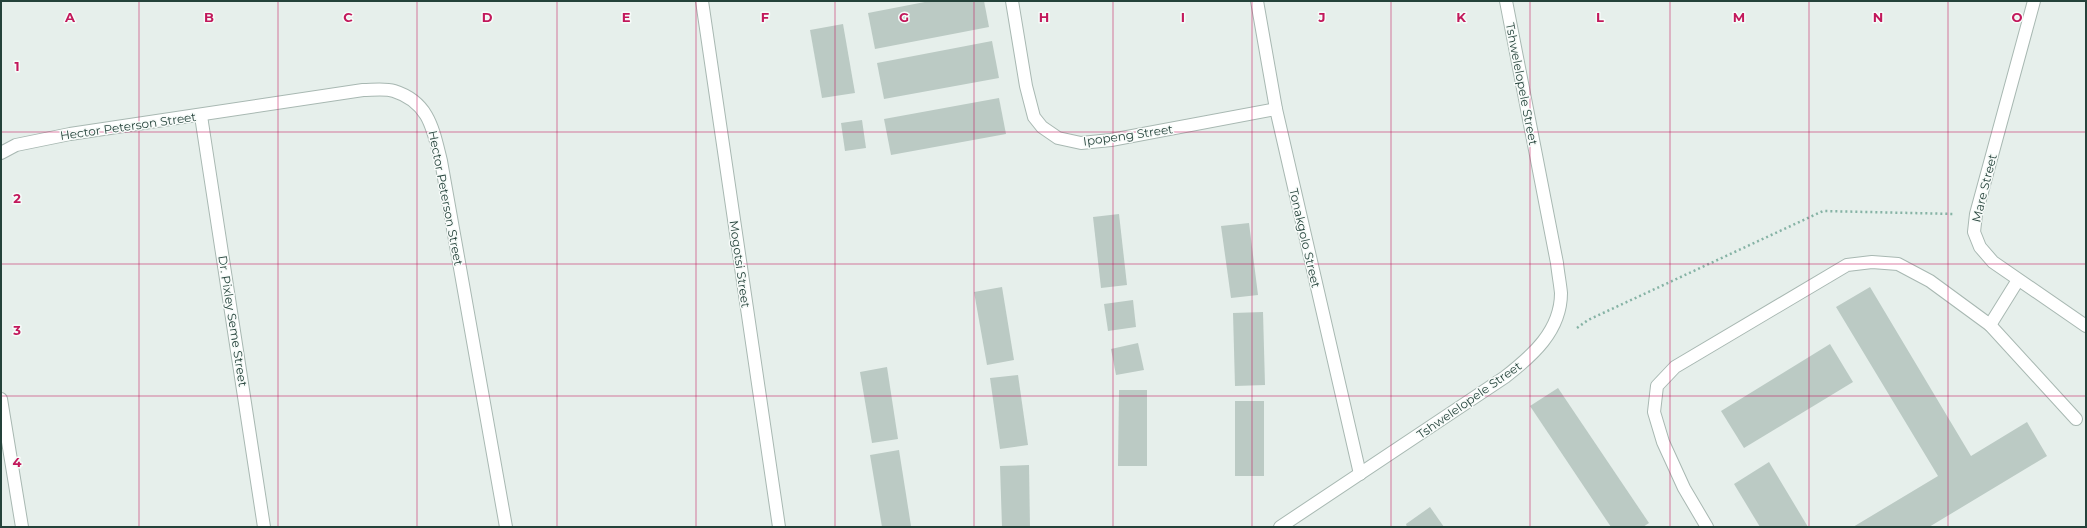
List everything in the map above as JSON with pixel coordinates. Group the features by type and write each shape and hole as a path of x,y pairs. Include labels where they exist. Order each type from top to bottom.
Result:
{"street":[{"name":"Mogotsi Street","path":"702,1 779,527"},
{"name":"Ipopeng Street","path":"1012,1 1026,86 1034,117 1042,127 1058,138 1081,143 1112,140 1276,109"},
{"name":"Tonakgolo Street","path":"1257,1 1276,109 1360,474"},
{"name":"Tshwelelopele Street","path":"1280,527 1505,377 1530,357 1546,338 1558,317 1561,294 1557,263 1506,1"},
{"name":"Mare Street","path":"2034,1 1976,214 1974,232 1980,247 1993,262 2086,326"},
{"name":"Hector Peterson Street","path":"1,153 16,145 70,134 201,116 363,90 393,90 410,98 423,108 434,130 441,160 506,527"},
{"name":"Dr. Pixley Seme Street","path":"201,116 264,527"},
{"path":"1707,527 1684,488 1666,449 1654,412 1658,386 1674,367 1847,265 1872,262 1898,264 1930,281 1990,325 2076,419"},
{"path":"1990,325 2018,280"},
{"path":"1,399 22,527"}],"path":[{"path":"1575,329 1588,320 1823,211 1976,214"}],"building":[{"path":"930,1 984,1 989,27 875,49 868,13"},
{"path":"843,24 855,93 822,98 810,30"},
{"path":"992,41 999,78 884,99 877,63"},
{"path":"999,98 1006,134 891,155 884,119"},
{"path":"862,120 866,148 845,151 841,123"},
{"path":"1119,214 1127,285 1101,288 1093,217"},
{"path":"1249,223 1258,295 1231,298 1221,226"},
{"path":"1002,287 1014,360 987,365 974,292"},
{"path":"1870,287 1971,456 2027,422 2047,456 1929,527 1853,527 1938,476 1836,307"},
{"path":"1133,300 1136,327 1108,331 1104,304"},
{"path":"1263,312 1265,385 1235,386 1233,313"},
{"path":"1138,343 1144,370 1116,375 1111,349"},
{"path":"1830,344 1853,382 1744,448 1721,411"},
{"path":"887,367 898,439 872,443 860,372"},
{"path":"1018,375 1028,445 1000,449 990,378"},
{"path":"1558,388 1649,523 1643,527 1611,527 1530,406"},
{"path":"1119,390 1147,390 1147,466 1118,466"},
{"path":"1235,401 1264,401 1264,476 1235,476"},
{"path":"899,450 911,526 882,527 870,455"},
{"path":"1769,462 1808,527 1760,527 1734,484"},
{"path":"1029,465 1030,527 1002,527 1000,466"},
{"path":"1430,507 1444,527 1407,527 1406,524"}]}
